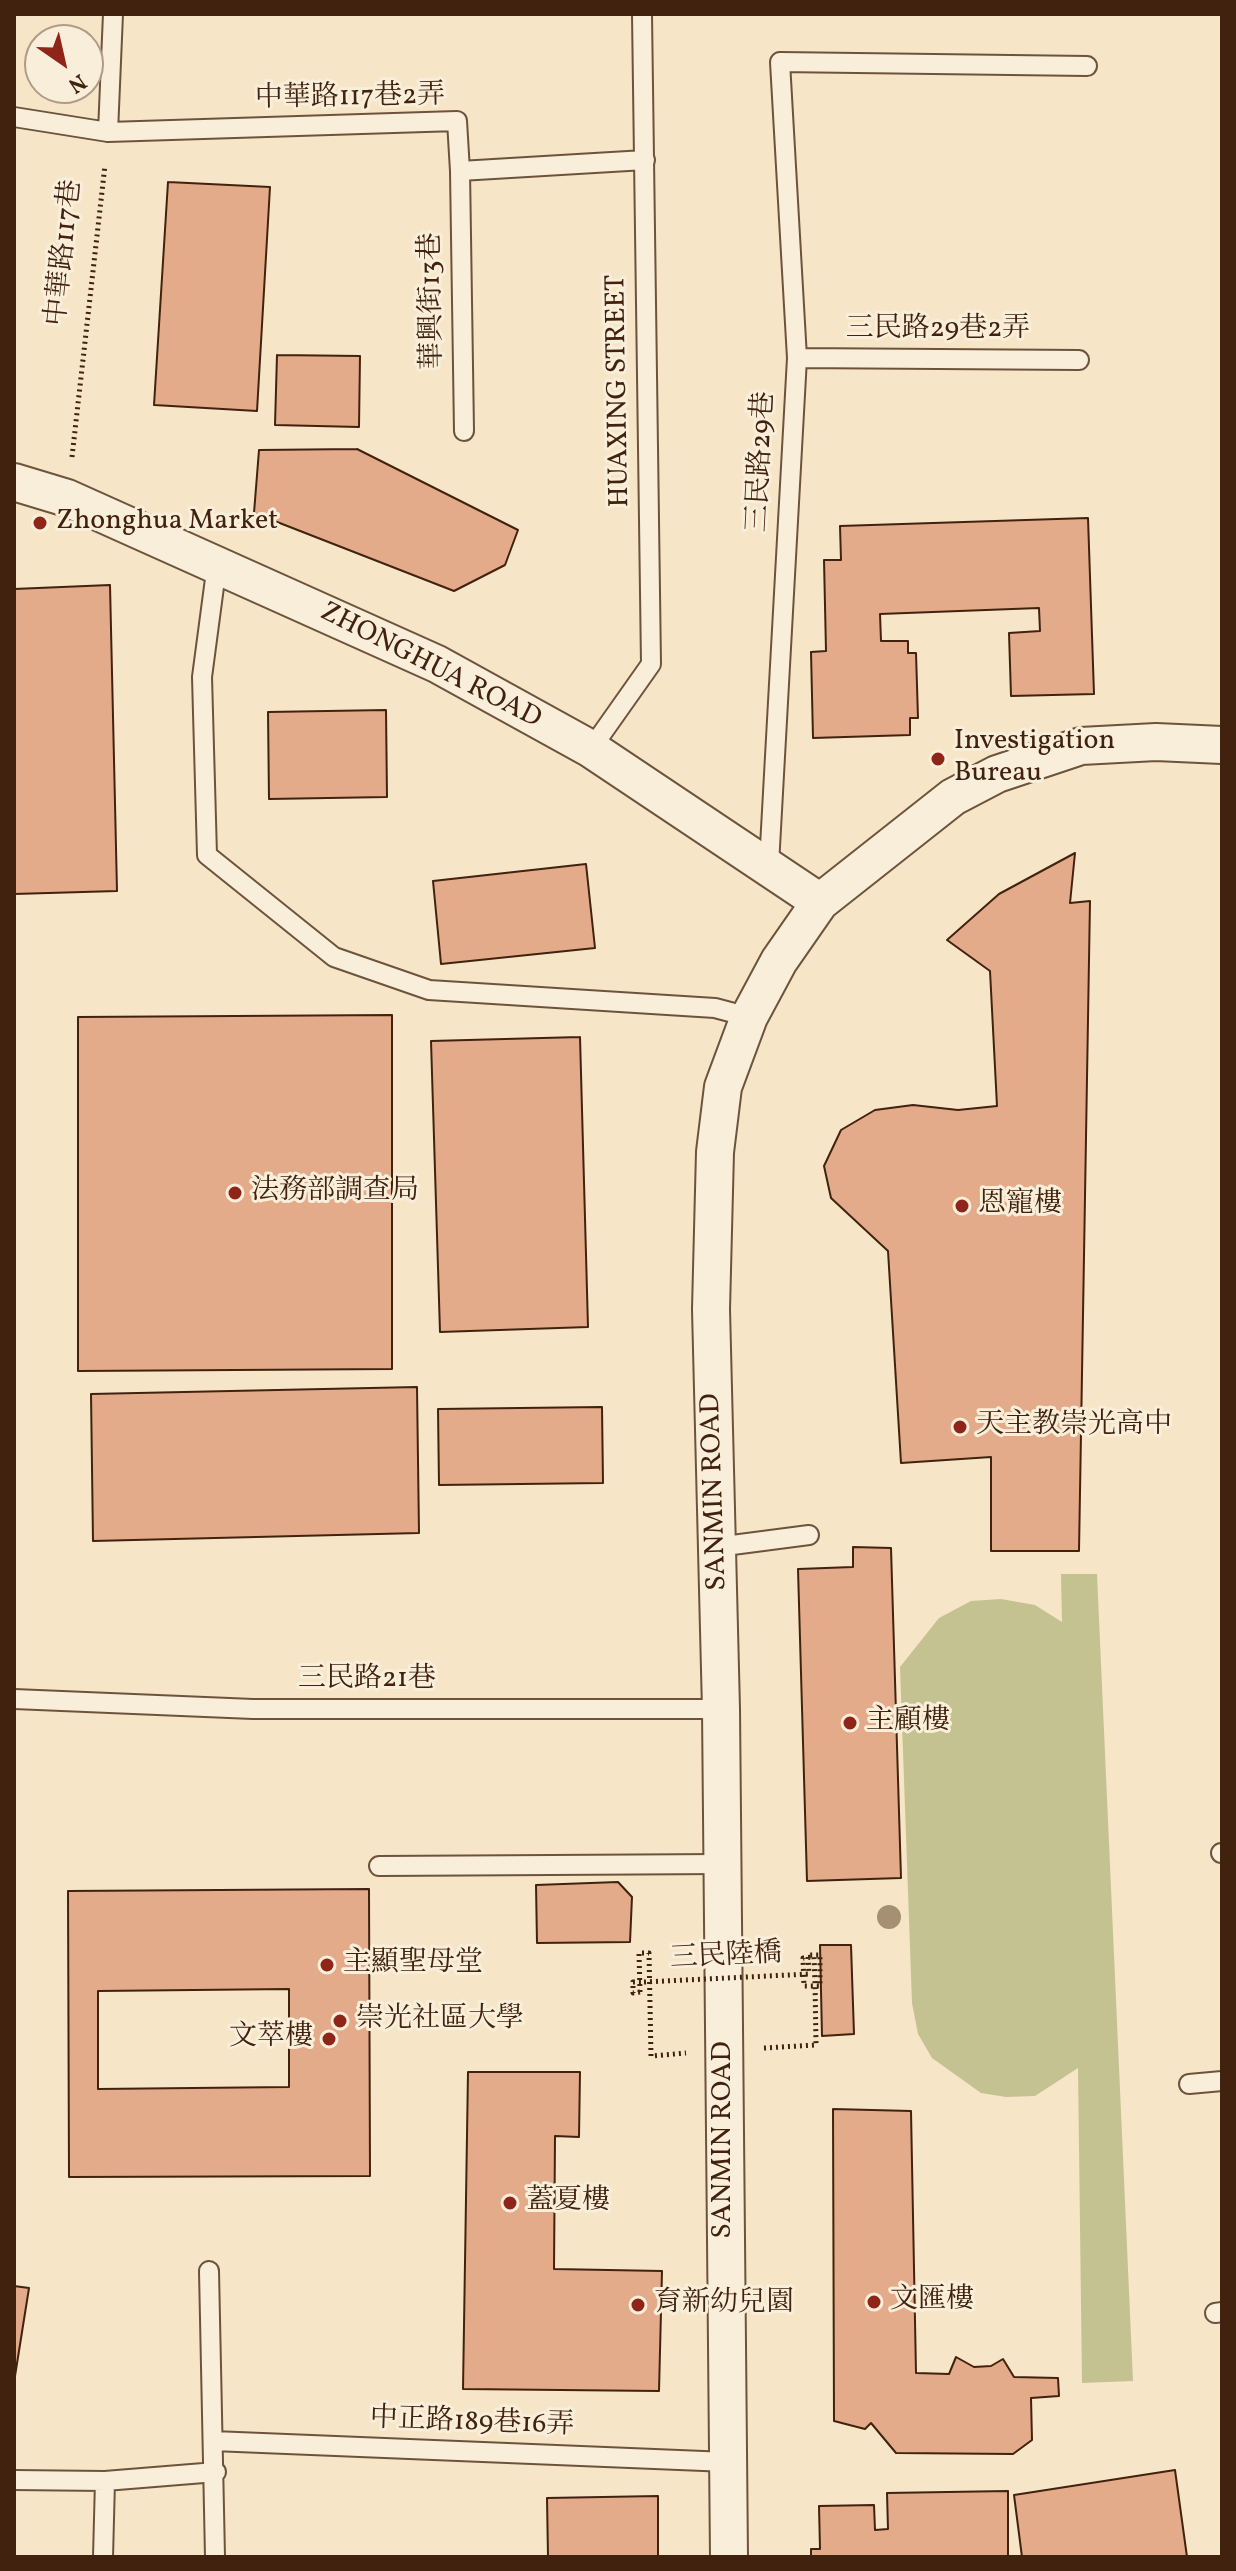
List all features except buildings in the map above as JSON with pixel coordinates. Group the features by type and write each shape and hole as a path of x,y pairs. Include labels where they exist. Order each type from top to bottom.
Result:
{"street":[{"name":"ZHONGHUA ROAD","path":"14,482 67,498 437,664 591,749 769,865 820,902"},
{"name":"SANMIN ROAD","path":"729,2557 721,1709 711,1309 715,1152 723,1087 749,1017 779,961 820,902 953,797 997,774 1081,746 1156,742 1222,745"}],"lane":[{"path":"14,117 108,132 113,14"},
{"name":"HUAXING STREET","path":"591,749 651,664 642,14"},
{"name":"三民路29巷","path":"769,865 797,358 780,62 1087,66"},
{"name":"中華路117巷2弄","path":"108,132 457,121 460,171"},
{"path":"460,171 645,160"},
{"name":"華興街13巷","path":"460,171 464,431"},
{"name":"三民路29巷2弄","path":"797,358 1079,360"},
{"path":"217,564 202,677 207,855 334,957 429,990 715,1008 749,1017"},
{"path":"717,1547 809,1535"},
{"name":"三民路21巷","path":"14,1699 253,1709 721,1709"},
{"path":"379,1866 722,1864"},
{"path":"1189,2084 1222,2081"},
{"path":"209,2271 216,2472 215,2557"},
{"name":"中正路189巷16弄","path":"213,2441 728,2462"},
{"path":"14,2480 105,2481 216,2472"},
{"path":"103,2557 105,2481"}],"path":[{"name":"中華路117巷","path":"67,498 108,132"},
{"name":"三民陸橋","path":"725,2050 651,2056 649,1953 639,1953 640,1979 640,1992 633,1993 633,1982 644,1982 809,1974 809,1965 808,1955 820,1955 820,1986 804,1986 803,1958 814,1957 815,1983 815,1998 816,2045 725,2050"}],"shaded area":[{"path":"1061,1574 1097,1574 1133,2381 1082,2383 1078,2068 1035,2096 1006,2097 981,2093 932,2058 918,2034 912,2003 900,1667 939,1618 971,1601 1001,1599 1035,1605 1062,1622"}],"place":[{"name":"Zhonghua Market","path":"40,523"},
{"name":"Investigation Bureau","path":"938,759"},
{"name":"法務部調查局","path":"235,1193"},
{"name":"恩寵樓","path":"962,1206"},
{"name":"天主教崇光高中","path":"960,1427"},
{"name":"主顧樓","path":"850,1723"},
{"name":"主顯聖母堂","path":"327,1965"},
{"name":"崇光社區大學","path":"340,2021"},
{"name":"文萃樓","path":"329,2039"},
{"name":"蓋夏樓","path":"510,2203"},
{"name":"文匯樓","path":"874,2302"},
{"name":"育新幼兒園","path":"638,2305"}]}
